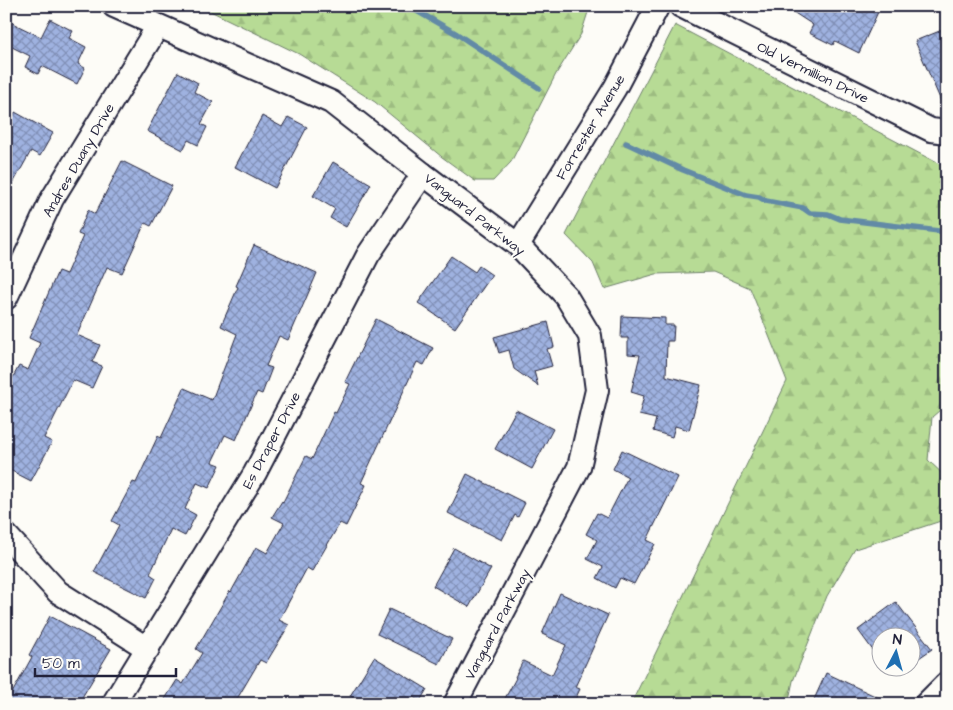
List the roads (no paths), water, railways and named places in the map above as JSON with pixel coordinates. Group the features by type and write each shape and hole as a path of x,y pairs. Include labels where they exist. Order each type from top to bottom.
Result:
{"street":[{"name":"Vanguard Parkway","path":"114,6 332,102 423,174 518,245 566,296 590,336 598,390 579,467 455,704"},
{"name":"Forrester Avenue","path":"518,245 615,88 658,6"},
{"name":"Old Vermillion Drive","path":"681,6 931,130 947,132"},
{"name":"Andres Duany Drive","path":"6,298 52,199 158,26"},
{"name":"Es Draper Drive","path":"114,704 256,473 368,255 423,174"},
{"path":"6,535 58,592 148,649"},
{"path":"926,704 947,683"}],"waterway":[{"path":"408,6 457,34 539,88"},
{"path":"626,143 683,170 766,201 803,208 810,213 828,214 840,219 947,232"}]}
